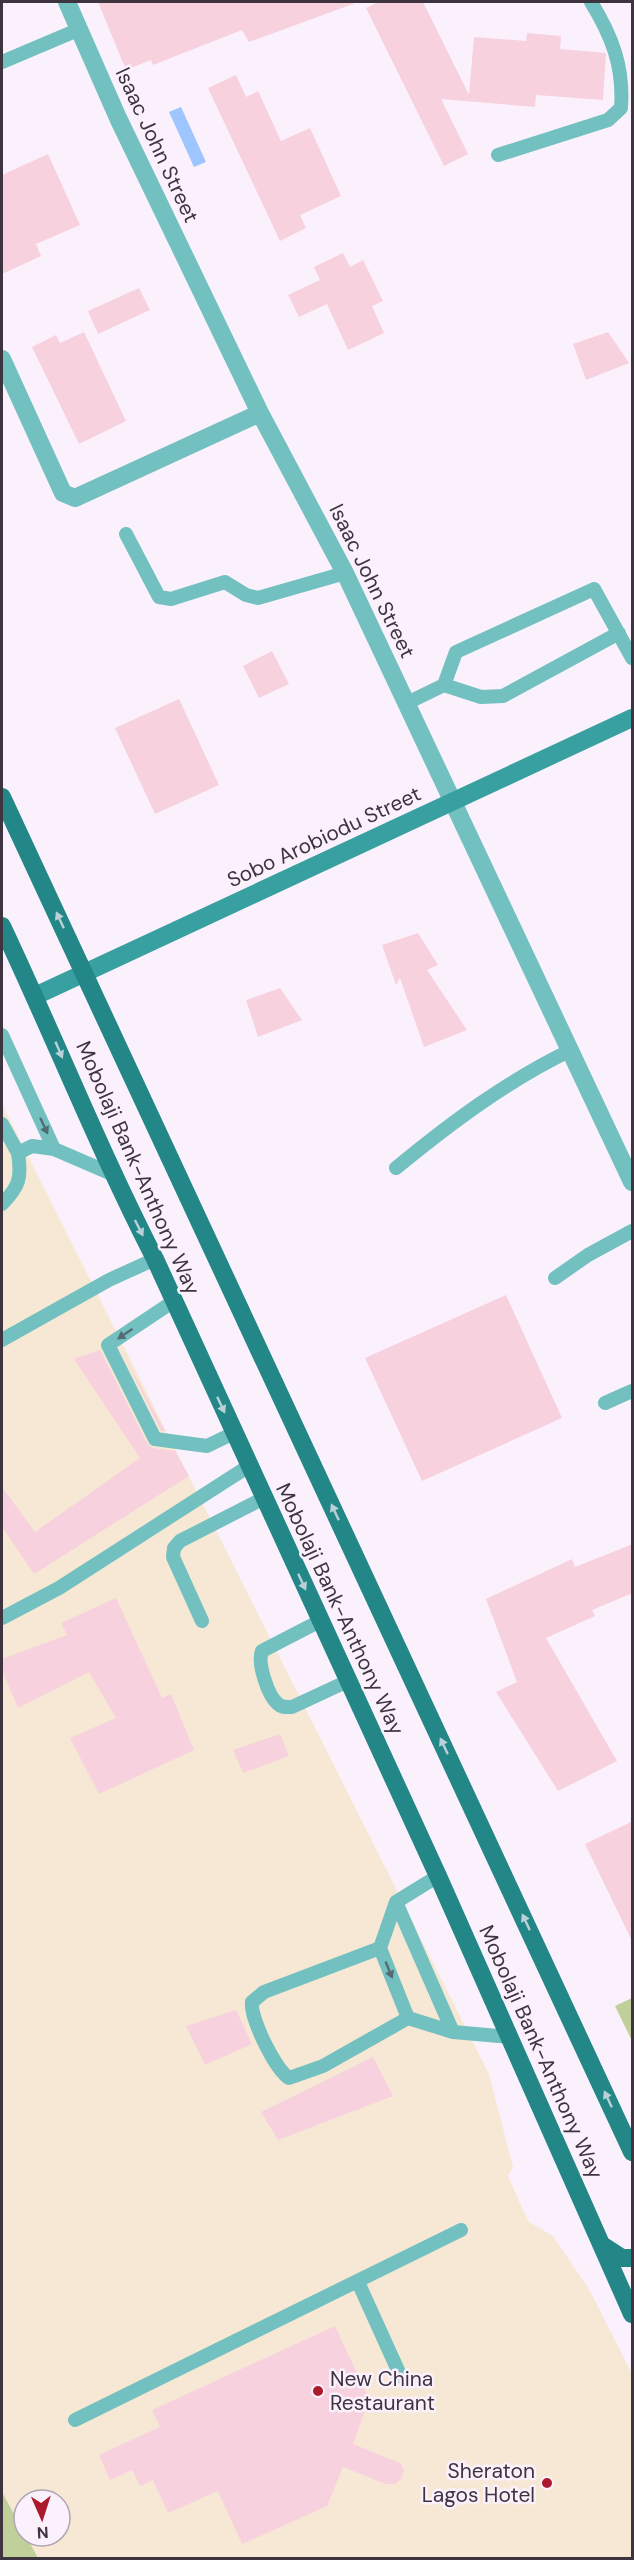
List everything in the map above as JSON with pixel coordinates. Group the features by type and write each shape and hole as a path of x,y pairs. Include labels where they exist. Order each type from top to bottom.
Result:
{"main road":[{"name":"Mobolaji Bank-Anthony Way","path":"2,797 633,2152"},
{"name":"Mobolaji Bank-Anthony Way","path":"3,936 35,996 112,1174 174,1301 438,1876 633,2314"},
{"path":"601,2244 622,2258 633,2258"}],"street":[{"name":"Isaac John Street","path":"67,2 118,117 260,413 345,573 633,1182"},
{"path":"2,359 63,493 75,498 260,413"},
{"name":"Sobo Arobiodu Street","path":"35,996 633,718"}],"lane":[{"path":"498,155 608,120 621,108 622,89 613,39 591,2"},
{"path":"3,59 80,29"},
{"path":"126,534 159,597 171,599 225,582 235,590 258,598 345,573"},
{"path":"444,685 456,652 594,589 633,658"},
{"path":"407,703 444,685 481,696 503,696 620,633"},
{"path":"2,1035 54,1149"},
{"path":"396,1167 462,1114 526,1071 571,1050"},
{"path":"2,1124 18,1153 20,1166 16,1190 2,1204"},
{"path":"18,1153 32,1146 54,1149 112,1174"},
{"path":"555,1278 588,1255 633,1231"},
{"path":"2,1340 109,1280 154,1259"},
{"path":"174,1301 108,1345 155,1439 207,1446 234,1433"},
{"path":"605,1403 633,1391"},
{"path":"2,1618 59,1588 249,1466"},
{"path":"202,1621 173,1557 174,1548 180,1541 264,1498"},
{"path":"320,1621 262,1651 259,1666 277,1704 284,1707 292,1707 348,1681"},
{"path":"408,2018 380,1948 396,1902 438,1876"},
{"path":"396,1902 453,2031"},
{"path":"380,1948 264,1992 252,2002 253,2015 278,2068 289,2078 323,2066 408,2018 453,2031 511,2037"},
{"path":"75,2420 461,2230"},
{"path":"358,2282 401,2377"}],"shaded area":[{"path":"2,1104 489,2074 513,2167 508,2176 523,2210 529,2222 553,2236 589,2289 632,2374 632,2558 38,2558 33,2548 72,2548 72,2488 12,2488 12,2511 2,2492"}],"green space":[{"path":"632,1998 632,2041 615,2006"},
{"path":"2,2492 12,2510 12,2548 33,2548 38,2558 2,2558"}],"water":[{"path":"181,107 206,162 194,167 169,112"}],"building":[{"path":"98,2 353,2 353,4 249,42 242,30 153,65 151,60 126,70"},
{"path":"378,2 423,2 469,95 474,37 526,41 527,33 561,36 560,49 606,53 603,100 536,95 535,107 441,99 468,154 444,166 366,8"},
{"path":"236,75 246,97 258,91 281,141 310,128 341,196 300,215 306,228 280,241 208,88"},
{"path":"48,154 80,225 36,244 41,256 2,274 2,175"},
{"path":"343,253 350,267 363,260 383,301 372,306 384,333 348,350 327,304 299,317 288,295 320,280 314,267"},
{"path":"139,288 150,310 98,334 88,311"},
{"path":"84,332 126,421 79,444 32,347 56,335 60,343"},
{"path":"608,332 629,363 586,380 573,344"},
{"path":"272,651 289,684 259,698 243,666"},
{"path":"179,699 219,785 155,814 115,728"},
{"path":"418,933 438,965 427,970 467,1030 424,1047 400,978 396,985 382,945"},
{"path":"280,988 302,1020 258,1037 246,1000"},
{"path":"506,1295 562,1418 422,1481 365,1358"},
{"path":"120,1348 165,1431 161,1431"},
{"path":"100,1350 147,1443 153,1448 175,1451 189,1476 34,1574 2,1527 2,1487 35,1532 140,1458 74,1359"},
{"path":"633,1544 633,1593 592,1610 595,1616 546,1638 617,1761 558,1791 496,1692 517,1682 486,1599 572,1559 575,1567"},
{"path":"116,1598 162,1698 171,1694 194,1750 99,1794 70,1738 116,1718 89,1672 18,1708 2,1670 2,1659 67,1635 61,1623"},
{"path":"280,1734 289,1756 243,1773 233,1750"},
{"path":"633,1821 633,1943 585,1844"},
{"path":"236,2010 252,2044 205,2065 186,2026"},
{"path":"373,2057 393,2096 278,2140 261,2112"},
{"path":"335,2326 369,2399 353,2444 400,2463 404,2470 401,2479 395,2484 386,2484 343,2467 327,2506 242,2544 218,2491 168,2513 153,2480 140,2486 132,2470 110,2480 99,2455 160,2427 152,2410"}],"place":[{"name":"New China Restaurant","path":"318,2391"},
{"name":"Sheraton Lagos Hotel","path":"547,2483"}]}
